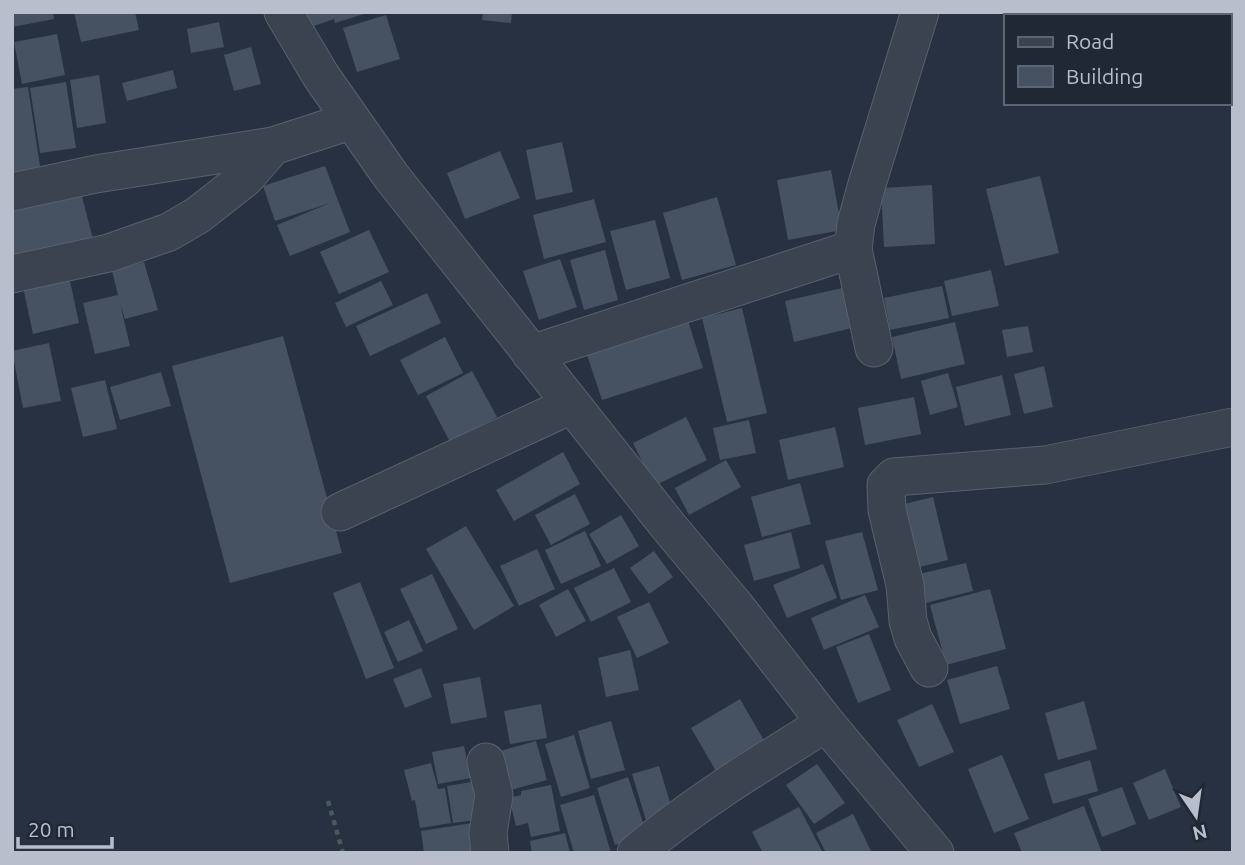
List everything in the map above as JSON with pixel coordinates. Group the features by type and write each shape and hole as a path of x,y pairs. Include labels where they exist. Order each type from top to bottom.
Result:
{"street":[{"path":"283,12 350,121 571,405 737,607 826,723 935,853"},
{"path":"874,348 853,249 856,224 920,12"},
{"path":"12,192 96,174 273,146 350,121"},
{"path":"12,274 108,253 169,232 198,215 245,178 273,146"},
{"path":"531,354 853,249"},
{"path":"340,512 571,405"},
{"path":"929,668 913,638 908,621 905,585 887,510 886,485 894,477 1045,465 1233,427"},
{"path":"636,853 720,788 826,723"},
{"path":"486,762 494,795 488,833 490,853"}],"path":[{"path":"328,801 343,853"}],"building":[{"path":"12,12 53,12 54,19 12,27"},
{"path":"74,12 135,12 139,30 81,42"},
{"path":"305,12 367,13 335,23 334,19 311,27"},
{"path":"483,12 512,12 511,23 482,20"},
{"path":"386,15 400,59 357,72 343,28"},
{"path":"219,22 224,47 191,53 187,29"},
{"path":"57,34 65,75 22,84 14,42"},
{"path":"251,47 261,84 234,91 224,55"},
{"path":"173,70 177,88 127,101 122,83"},
{"path":"99,75 106,123 77,128 70,80"},
{"path":"66,82 76,148 40,153 30,88"},
{"path":"28,87 42,179 12,183 12,89"},
{"path":"562,142 573,192 536,200 526,150"},
{"path":"500,151 520,198 465,219 447,173"},
{"path":"325,166 350,232 290,256 277,225 330,203 275,221 263,186"},
{"path":"831,170 842,230 788,240 777,180"},
{"path":"1040,176 1059,253 1005,266 986,189"},
{"path":"79,185 93,239 12,258 12,201"},
{"path":"932,185 935,244 884,247 881,188"},
{"path":"717,197 736,265 682,280 663,213"},
{"path":"594,199 606,242 544,259 533,215"},
{"path":"655,220 670,278 626,290 610,231"},
{"path":"369,230 389,272 339,294 320,252"},
{"path":"605,250 618,300 584,310 570,260"},
{"path":"560,259 577,307 539,320 523,271"},
{"path":"144,262 158,310 125,319 120,303 130,346 95,354 83,303 118,295 112,271"},
{"path":"991,270 999,306 952,316 944,281"},
{"path":"69,276 79,323 33,334 23,287"},
{"path":"381,281 393,305 346,327 335,303"},
{"path":"942,286 949,318 890,330 884,298"},
{"path":"842,288 852,328 794,342 785,301"},
{"path":"427,293 441,323 370,356 356,326"},
{"path":"684,308 703,368 602,400 582,340"},
{"path":"742,308 767,413 727,422 702,318"},
{"path":"955,322 965,364 901,379 892,337"},
{"path":"1028,326 1033,352 1007,357 1002,330"},
{"path":"283,336 342,553 230,583 172,366"},
{"path":"445,337 463,373 418,395 400,360"},
{"path":"49,343 61,401 23,408 12,351"},
{"path":"1044,366 1053,407 1024,414 1014,374"},
{"path":"472,371 497,417 450,442 426,396"},
{"path":"161,372 171,406 120,420 110,387"},
{"path":"948,373 958,407 930,415 921,381"},
{"path":"1002,375 1011,415 965,426 956,387"},
{"path":"105,380 117,429 83,437 71,388"},
{"path":"914,397 921,434 865,445 858,408"},
{"path":"686,417 707,460 654,486 633,443"},
{"path":"749,420 756,453 720,460 713,428"},
{"path":"835,427 844,467 788,480 779,440"},
{"path":"563,452 580,484 514,521 496,490"},
{"path":"726,460 741,487 689,515 675,488"},
{"path":"800,483 811,524 762,537 751,497"},
{"path":"575,494 590,524 551,545 535,515"},
{"path":"933,497 948,560 903,571 888,508"},
{"path":"621,515 639,546 607,564 589,534"},
{"path":"466,526 514,606 474,630 426,549"},
{"path":"585,531 601,566 561,584 545,550"},
{"path":"791,532 800,568 754,581 744,545"},
{"path":"862,532 878,590 841,600 825,541"},
{"path":"537,549 555,589 519,606 500,566"},
{"path":"654,551 673,577 649,594 630,568"},
{"path":"966,563 973,591 926,603 919,574"},
{"path":"823,564 837,598 787,618 773,585"},
{"path":"614,568 631,602 591,622 574,588"},
{"path":"432,574 458,629 426,644 400,589"},
{"path":"360,582 394,668 366,679 333,593"},
{"path":"568,589 586,621 556,637 539,605"},
{"path":"990,589 1006,649 946,665 930,605"},
{"path":"865,595 879,627 824,650 811,618"},
{"path":"649,602 669,643 637,658 617,617"},
{"path":"409,620 423,651 398,662 384,632"},
{"path":"869,634 891,690 858,703 836,647"},
{"path":"630,650 639,690 606,697 598,658"},
{"path":"997,666 1010,709 960,724 947,680"},
{"path":"421,668 432,697 405,708 393,679"},
{"path":"480,677 487,717 451,724 443,684"},
{"path":"740,699 769,749 720,778 691,728"},
{"path":"1084,701 1097,749 1058,760 1045,713"},
{"path":"541,704 547,738 510,744 504,711"},
{"path":"932,704 954,752 919,767 897,720"},
{"path":"611,721 625,770 591,779 578,731"},
{"path":"574,735 590,788 561,797 545,744"},
{"path":"536,741 547,780 500,793 489,754"},
{"path":"464,746 471,778 438,784 432,752"},
{"path":"1002,755 1029,819 994,833 968,769"},
{"path":"1090,760 1098,791 1053,804 1044,774"},
{"path":"431,763 438,789 445,788 451,823 420,828 415,800 412,801 404,770"},
{"path":"817,764 845,803 814,824 786,785"},
{"path":"659,766 673,812 646,820 632,774"},
{"path":"1165,769 1181,807 1149,820 1133,783"},
{"path":"628,777 647,835 615,845 597,788"},
{"path":"478,781 483,819 453,823 447,786"},
{"path":"551,785 560,831 531,837 528,823 516,826 509,798 521,795 521,791"},
{"path":"1122,787 1136,824 1102,837 1088,799"},
{"path":"594,795 611,853 574,853 560,805"},
{"path":"1084,806 1102,853 1022,853 1014,833"},
{"path":"799,807 823,853 763,853 752,832"},
{"path":"853,814 872,853 826,853 816,833"},
{"path":"479,822 483,852 424,853 421,831"},
{"path":"565,833 570,853 532,853 530,841"}]}
